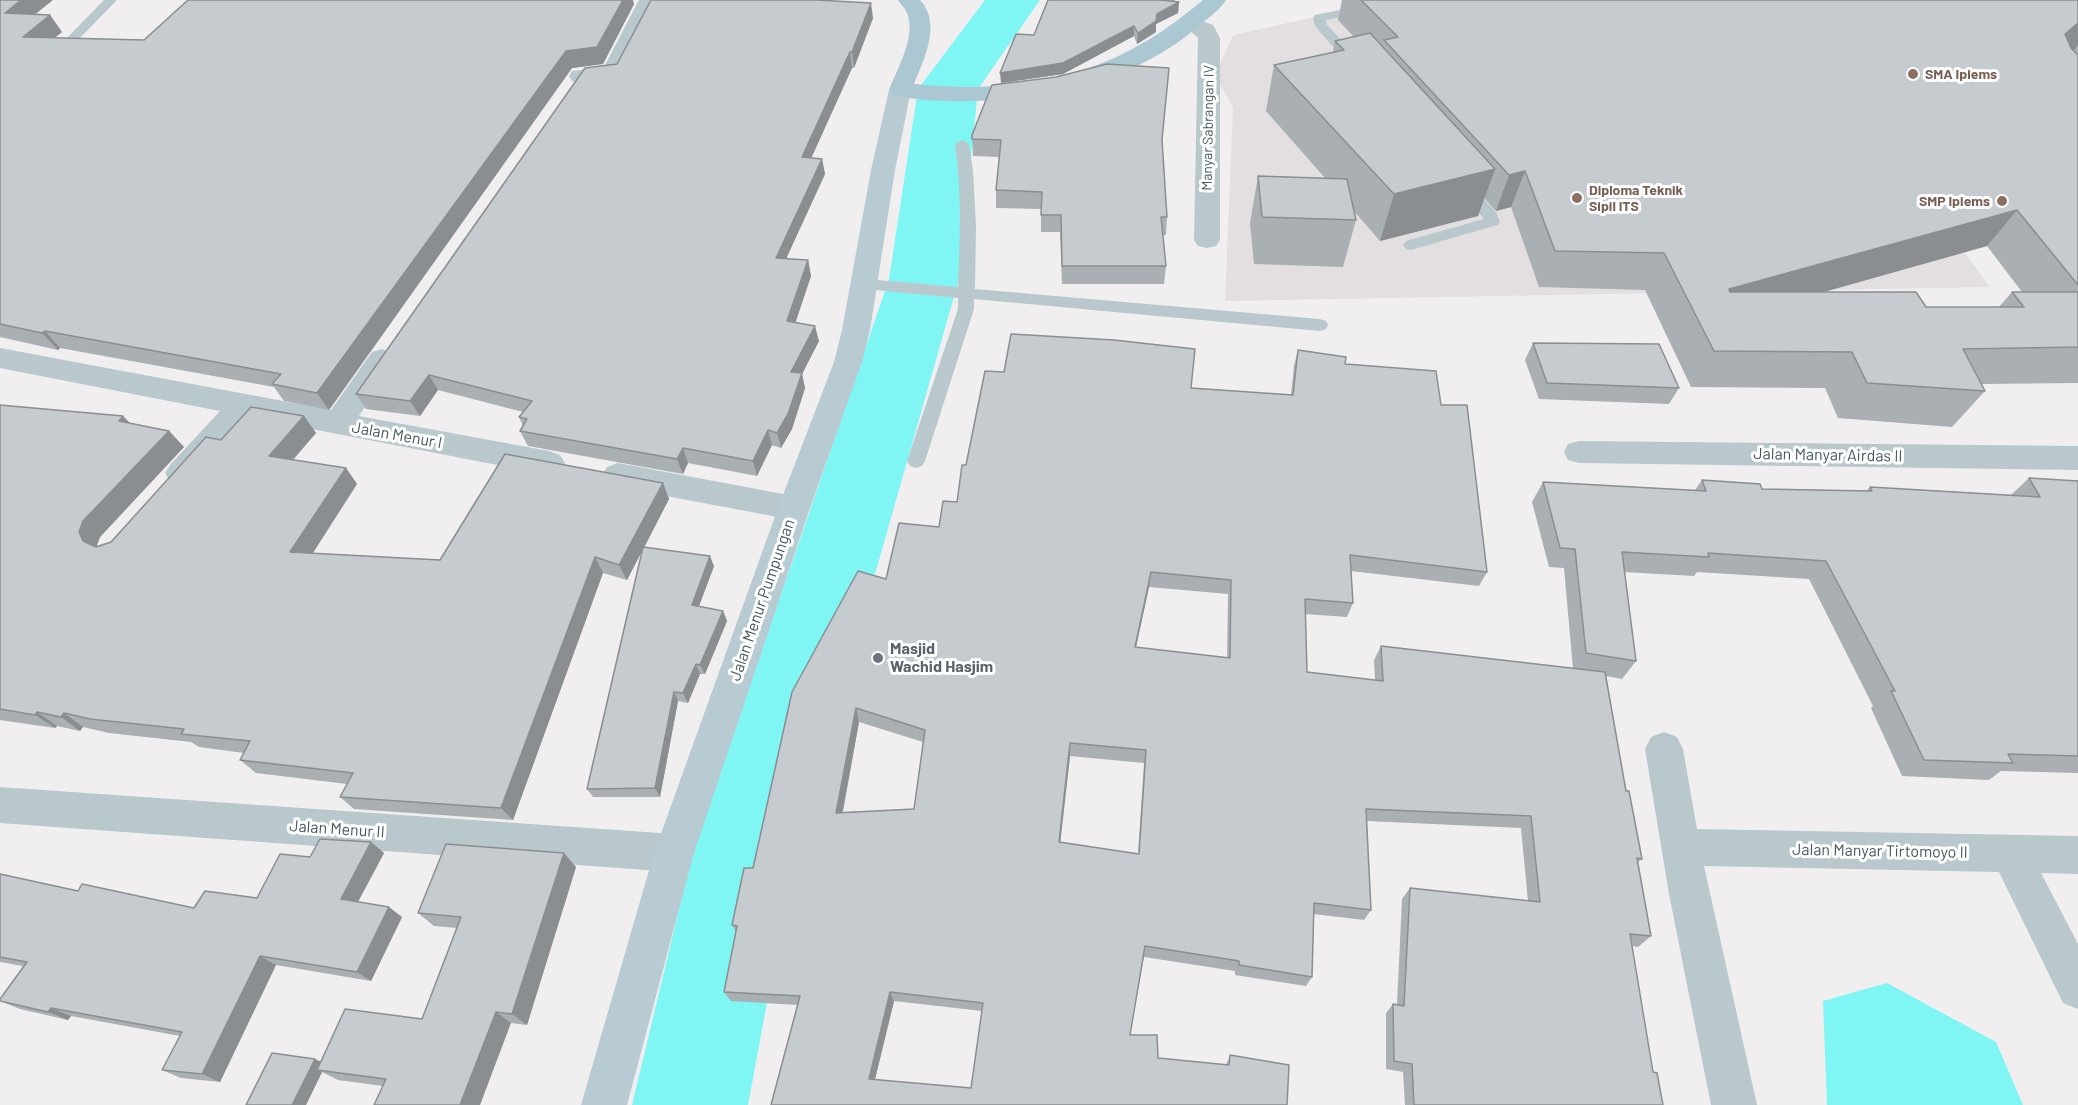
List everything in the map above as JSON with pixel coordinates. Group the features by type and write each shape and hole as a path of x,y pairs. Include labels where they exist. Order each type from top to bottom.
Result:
{"main road":[{"path":"908,0 916,6 921,18 918,38 900,90 936,94 984,95 1044,89 1093,77 1146,53 1192,23 1216,0"}],"street":[{"path":"568,94 582,74 612,74 649,0"},
{"name":"Manyar Sabrangan IV","path":"1192,23 1205,30 1209,38 1207,240"},
{"name":"Jalan Menur Pumpungan","path":"604,1105 674,853 794,508 848,362 865,284 883,170 900,90"},
{"path":"337,424 398,336"},
{"name":"Jalan Menur I","path":"0,358 337,424 794,508"},
{"path":"163,493 243,405"},
{"name":"Jalan Manyar Airdas II","path":"1579,452 2078,458"},
{"path":"1664,749 1681,847 1734,1105"},
{"name":"Jalan Menur II","path":"0,805 674,853"},
{"name":"Jalan Manyar Tirtomoyo II","path":"1681,847 2078,855"},
{"path":"2010,853 2078,988"}],"lane":[{"path":"93,50 73,49 70,46 71,40 111,0"},
{"path":"1366,75 1321,26 1319,18 1408,0"},
{"path":"916,461 960,334 965,295 967,193 962,144"},
{"path":"1411,245 1492,222 1491,215 1451,171"},
{"path":"865,284 965,295 1320,325"}],"shaded area":[{"name":"Diploma Teknik Sipil ITS","path":"1393,0 1778,0 1990,287 1225,301 1233,108 1215,75 1233,35"}],"water":[{"path":"986,0 1039,0 982,80 939,73"},
{"path":"1887,983 1996,1042 2023,1105 1827,1105 1823,1001"}],"building":[{"path":"0,0 21,0 5,13 50,15 23,37 144,40 188,0 623,0 597,47 566,51 317,393 272,384 281,374 0,324"},
{"path":"651,0 817,0 871,3 852,52 850,52 802,157 822,159 776,258 808,260 787,321 815,326 791,372 802,373 788,414 777,433 768,430 753,461 683,448 677,459 520,431 527,419 519,417 532,401 429,375 410,401 356,394 585,68 617,64"},
{"path":"1048,0 1179,2 1157,14 1156,21 1138,33 1134,26 1063,63 1000,73 1016,34 1034,35"},
{"path":"1361,0 2078,0 2078,23 2065,34 2071,48 2078,55 2078,285 2017,210 1729,289 1730,292 1916,292 1926,307 2024,307 2012,292 2078,292 2078,347 1963,349 1985,391 1867,383 1852,352 1714,351 1664,253 1555,251 1525,171 1509,175 1384,40 1398,37"},
{"path":"1370,33 1495,169 1394,194 1274,65 1344,50 1335,41"},
{"path":"1107,64 1169,68 1162,140 1167,217 1161,217 1166,266 1062,266 1061,215 1041,215 1042,192 996,190 1001,140 972,139 992,85 1056,77"},
{"path":"1258,176 1347,179 1356,220 1262,217"},
{"path":"1011,334 1114,340 1195,349 1191,388 1293,395 1298,350 1346,357 1345,364 1436,371 1441,405 1467,405 1487,572 1350,555 1353,603 1305,599 1307,672 1383,681 1381,646 1605,672 1626,791 1629,791 1642,859 1637,858 1651,936 1630,934 1653,1072 1657,1073 1663,1105 1414,1105 1412,1064 1394,1061 1393,1004 1404,1006 1410,888 1540,902 1531,816 1366,809 1371,910 1314,903 1312,977 1239,965 1239,961 1145,946 1130,1035 1157,1035 1158,1058 1229,1065 1230,1055 1289,1065 1287,1105 771,1105 800,996 724,992 737,926 732,925 744,868 753,868 792,692 858,571 886,579 899,523 939,527 943,501 957,502 962,465 966,465 985,371 1004,372","holes":["1151,572 1231,580 1230,658 1135,647","856,708 925,730 914,809 836,813","1070,743 1146,750 1139,854 1059,842","890,992 983,1003 971,1088 869,1079"]},
{"path":"1533,343 1659,344 1679,388 1547,383"},
{"path":"0,405 123,416 119,421 169,431 83,521 79,532 83,541 96,547 111,542 206,437 221,440 251,407 304,416 269,456 346,468 290,552 440,560 505,454 663,483 619,565 595,557 501,808 340,797 353,773 240,760 250,741 181,734 184,729 90,719 64,713 61,717 37,712 35,715 0,709"},
{"path":"2029,478 2078,481 2078,756 2008,754 2013,763 1924,760 1891,691 1895,691 1826,561 1708,553 1709,557 1622,552 1636,661 1586,653 1575,549 1560,548 1543,482 1706,491 1702,480 1760,484 1762,489 1872,491 1870,487 2040,497"},
{"path":"643,547 710,556 692,605 723,611 700,665 696,664 683,693 674,692 655,788 587,789"},
{"path":"320,839 371,842 341,899 389,907 357,972 260,956 202,1074 162,1070 182,1032 51,1008 48,1012 0,1001 27,962 0,957 0,874 78,891 82,884 194,908 205,891 257,898 280,854 310,857"},
{"path":"446,844 564,853 512,1014 496,1012 460,1105 374,1105 386,1079 317,1070 345,1009 422,1019 461,917 418,913"},
{"path":"272,1053 315,1059 292,1105 246,1105"}],"waterway":[{"path":"690,1105 752,814 836,560 924,279 948,89 1013,0"}],"place":[{"name":"SMA Ipiems","path":"1913,74"},
{"name":"Diploma Teknik Sipil ITS","path":"1577,198"},
{"name":"SMP Ipiems","path":"2002,201"},
{"name":"Masjid Wachid Hasjim","path":"878,658"}]}
